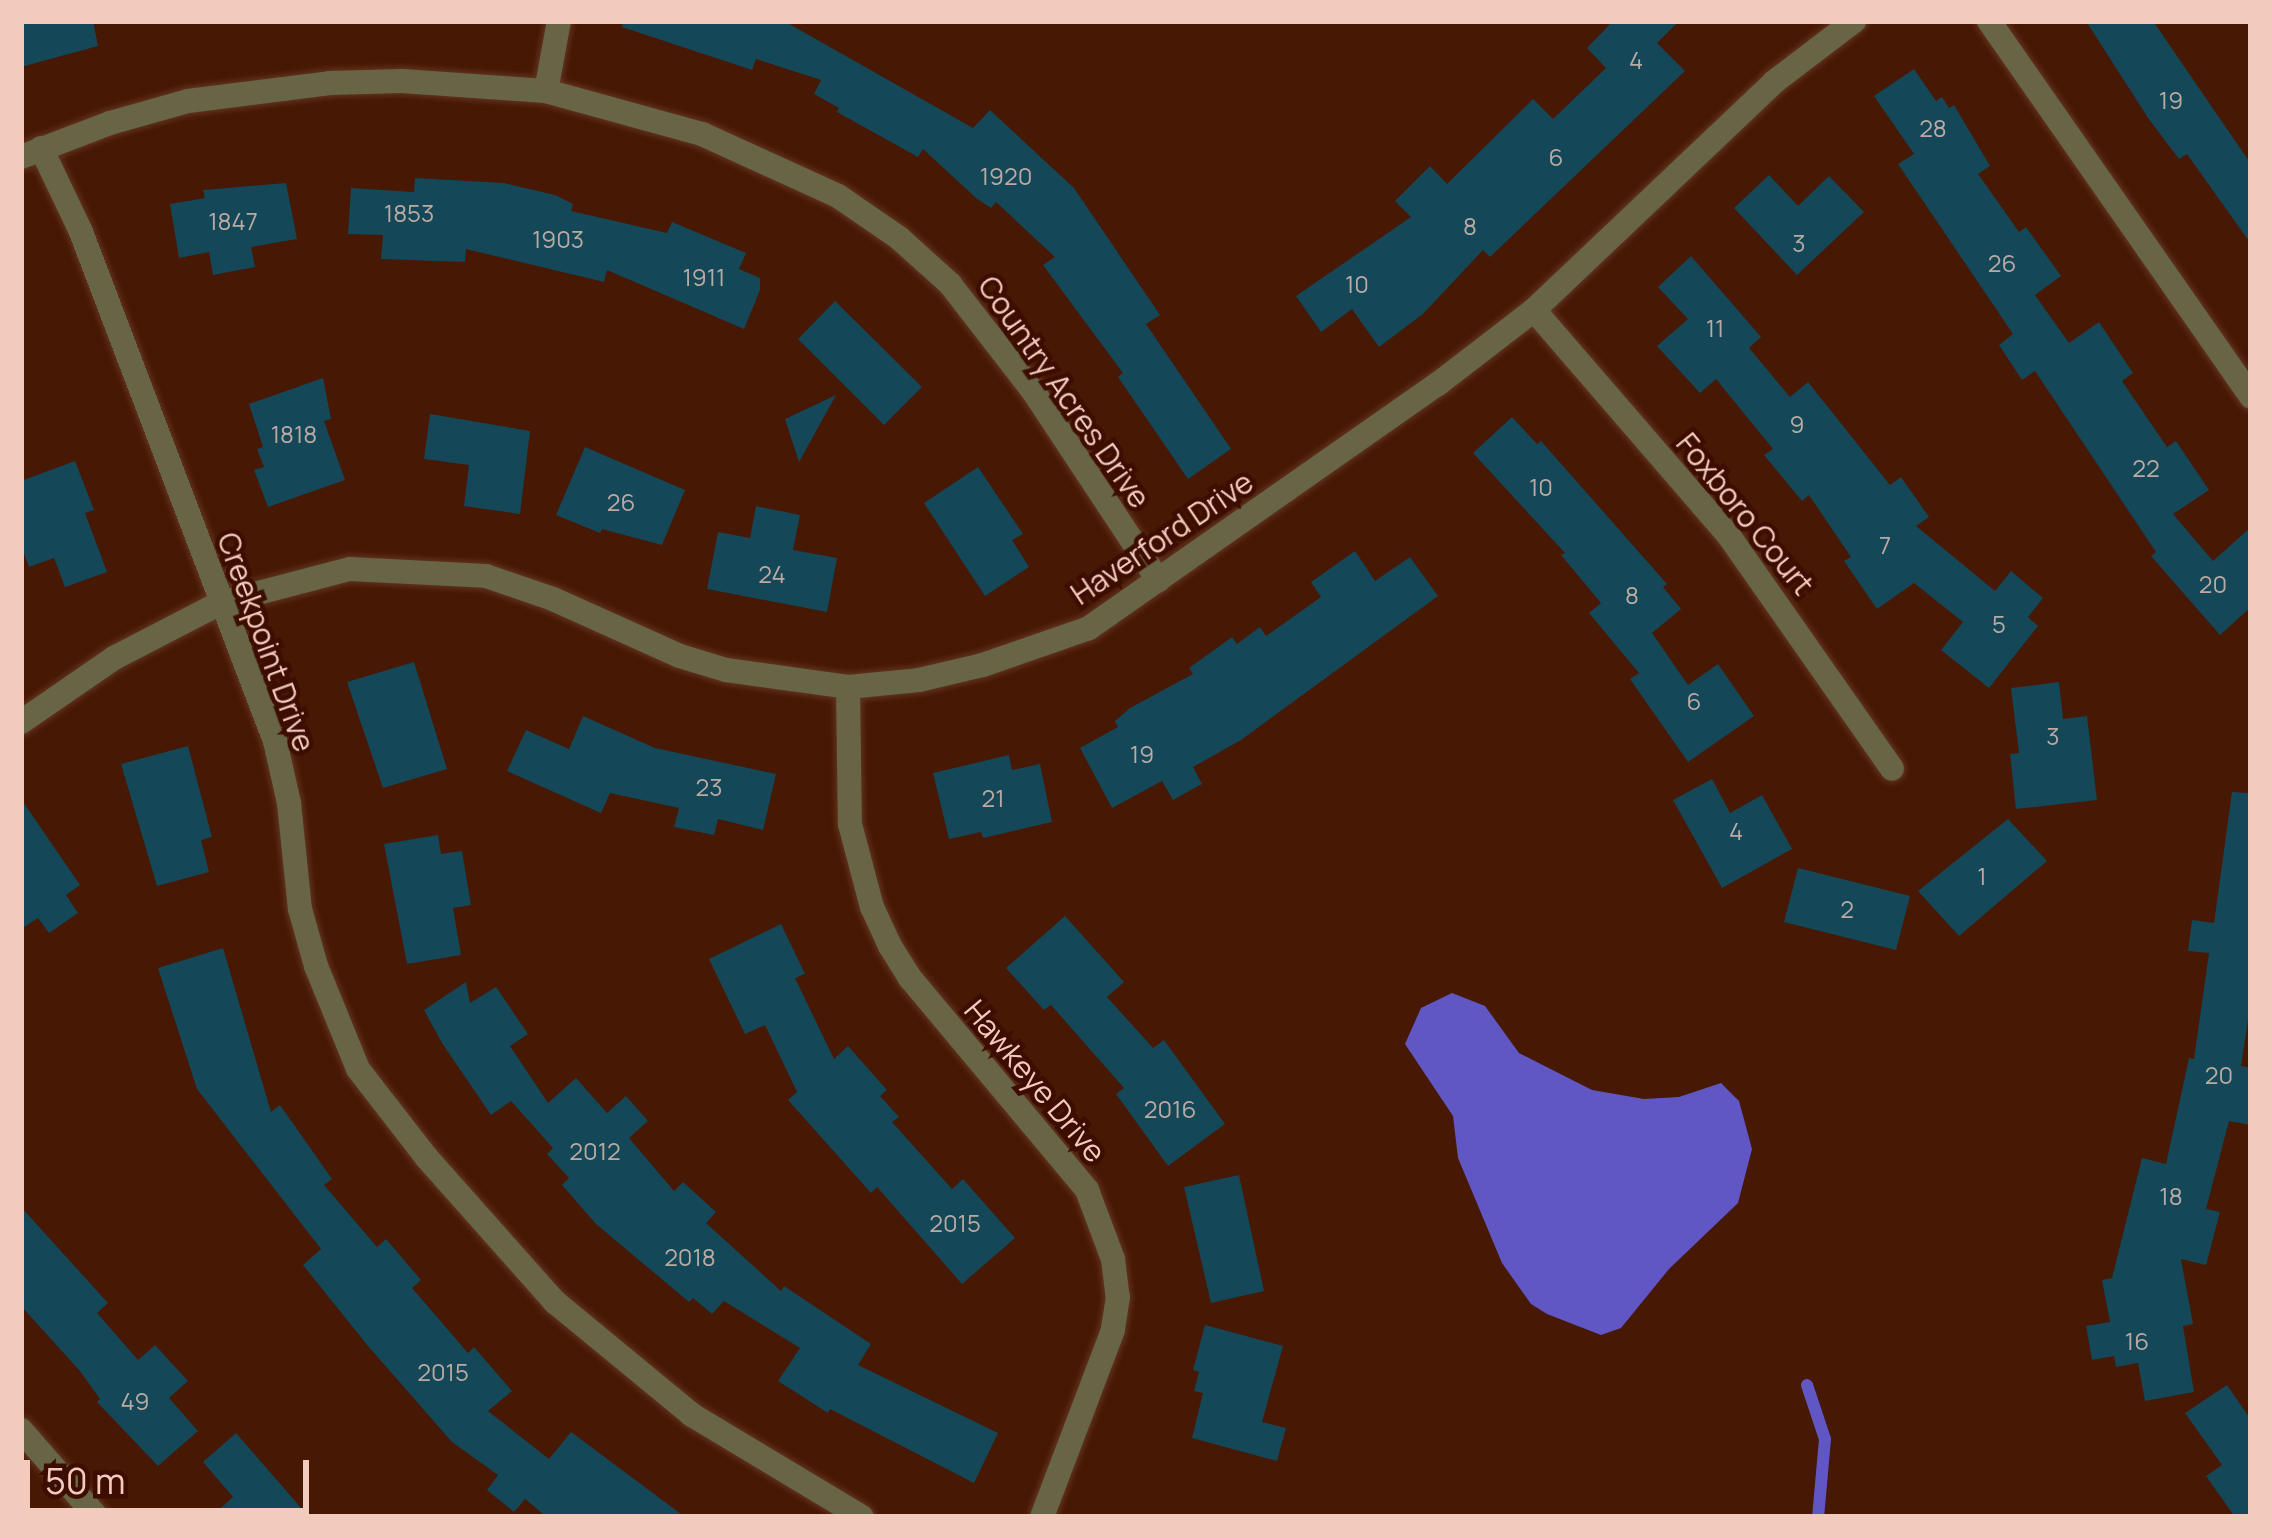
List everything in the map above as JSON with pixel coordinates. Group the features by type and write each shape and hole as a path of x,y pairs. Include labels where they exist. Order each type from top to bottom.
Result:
{"street":[{"path":"546,91 559,21"},
{"name":"Haverford Drive","path":"21,722 113,658 220,603 350,569 486,576 680,656 726,670 848,687 919,680 1089,628 1438,384 1534,310 1774,82 1854,21"},
{"path":"1989,21 2251,397"},
{"name":"Country Acres Drive","path":"31,152 188,101 269,88 401,81 546,91 702,134 838,196 899,238 950,284 993,336 1158,580"},
{"name":"Creekpoint Drive","path":"31,152 81,232 275,741 289,803 301,909 316,966 358,1069 387,1110 555,1302 625,1363 752,1455 862,1517"},
{"name":"Foxboro Court","path":"1534,310 1729,536 1892,769"},
{"name":"Hawkeye Drive","path":"848,687 850,824 872,907 890,946 921,993 1087,1190 1113,1259 1118,1298 1113,1330 1042,1517"},
{"path":"21,1430 97,1517"}],"shaded area":[{"path":"1452,993 1485,1006 1519,1053 1592,1090 1644,1099 1679,1097 1721,1083 1739,1101 1752,1149 1738,1203 1669,1269 1621,1328 1601,1335 1547,1314 1531,1304 1502,1263 1458,1158 1453,1116 1405,1044 1421,1008"}],"building":[{"path":"21,21 93,21 98,46 21,67"},
{"path":"623,21 784,21 973,128 990,110 1074,188 1160,315 1146,324 1231,449 1188,479 1118,377 1123,373 1043,265 1055,257 996,202 991,208 976,198 923,149 918,157 837,112 839,108 814,94 821,80 756,59 752,70 622,27"},
{"path":"1613,21 1679,21 1657,43 1685,71 1490,257 1483,250 1423,314 1379,347 1352,309 1321,332 1296,296 1411,217 1395,201 1430,166 1447,184 1533,99 1553,119 1606,68 1587,48"},
{"path":"2086,21 2153,21 2251,164 2251,244 2187,154 2179,159 2148,118"},
{"path":"1914,69 1936,101 1942,97 1949,108 1954,105 1990,166 1978,174 2019,232 2026,227 2061,276 2035,295 2069,343 2099,322 2133,373 2122,381 2167,447 2176,441 2209,490 2173,514 2213,561 2251,527 2251,607 2220,635 2151,556 2156,552 2035,371 2022,380 1999,345 2013,334 1898,164 1914,154 1874,96"},
{"path":"1769,175 1798,206 1829,176 1864,212 1797,275 1734,208"},
{"path":"415,178 504,183 555,195 573,204 571,211 667,233 672,222 746,253 739,269 760,278 760,290 744,329 607,270 604,282 466,249 465,262 381,259 383,235 348,234 351,188 414,192"},
{"path":"286,183 297,239 251,247 255,267 213,275 209,252 179,258 170,204 205,198 203,190"},
{"path":"1691,256 1761,337 1749,348 1790,397 1808,382 1890,485 1901,477 1929,517 1916,526 1995,591 2011,571 2043,598 2028,617 2038,626 1989,688 1941,650 1963,622 1914,583 1877,609 1844,561 1851,557 1809,495 1802,501 1764,455 1773,449 1716,379 1700,393 1657,346 1688,319 1658,287"},
{"path":"835,301 922,387 884,425 798,339"},
{"path":"323,378 331,419 324,421 345,480 268,507 254,470 264,467 257,449 263,447 249,404"},
{"path":"836,395 799,462 785,419"},
{"path":"430,414 530,431 520,514 464,506 469,465 424,459"},
{"path":"1512,417 1537,444 1541,441 1667,584 1663,587 1681,609 1652,633 1688,685 1718,664 1754,716 1688,762 1630,679 1639,673 1589,613 1601,603 1561,555 1565,553 1473,453"},
{"path":"585,447 685,490 662,545 602,529 600,533 556,515"},
{"path":"75,461 94,510 85,513 107,572 65,587 54,558 29,567 21,545 21,481"},
{"path":"978,467 1023,534 1012,540 1029,567 985,596 924,503"},
{"path":"756,506 800,515 793,550 837,558 827,612 707,589 718,532 750,538"},
{"path":"1355,551 1375,581 1410,557 1438,596 1241,740 1193,767 1202,784 1173,800 1162,781 1112,808 1080,748 1118,727 1115,721 1130,708 1193,674 1189,668 1232,637 1237,644 1260,627 1266,636 1321,597 1311,582"},
{"path":"414,662 447,769 383,788 347,682"},
{"path":"2059,682 2063,719 2087,716 2097,800 2016,809 2010,754 2019,753 2011,688"},
{"path":"583,716 655,748 776,774 763,830 718,819 714,835 674,827 679,808 610,793 601,813 507,771 526,730 569,749"},
{"path":"188,746 212,837 201,840 209,872 157,886 121,764"},
{"path":"1009,755 1012,770 1040,764 1052,822 983,838 981,832 949,839 933,773"},
{"path":"1712,779 1730,813 1762,795 1792,849 1722,888 1673,800"},
{"path":"2232,792 2251,793 2251,1000 2241,1066 2251,1068 2251,1125 2229,1121 2206,1209 2220,1212 2206,1265 2181,1259 2193,1324 2183,1326 2194,1392 2145,1401 2138,1363 2116,1367 2114,1356 2092,1360 2086,1326 2110,1322 2102,1280 2112,1278 2142,1158 2166,1164 2189,1058 2194,1059 2209,953 2188,951 2192,920 2214,923"},
{"path":"21,799 80,885 66,895 78,913 49,933 38,918 21,929"},
{"path":"2008,819 2047,861 1959,936 1918,891"},
{"path":"438,835 441,854 462,851 471,905 453,908 461,955 407,964 384,844"},
{"path":"1798,868 1910,896 1896,950 1784,922"},
{"path":"1065,916 1124,982 1107,997 1153,1048 1164,1040 1225,1124 1168,1166 1116,1094 1124,1088 1051,1005 1044,1010 1006,968"},
{"path":"781,924 805,974 795,978 834,1059 848,1046 887,1090 880,1096 899,1117 892,1122 952,1189 963,1179 1015,1238 962,1284 877,1187 871,1193 788,1100 797,1092 765,1025 745,1034 709,959"},
{"path":"223,948 271,1112 280,1105 332,1179 324,1185 377,1247 386,1239 421,1280 412,1288 468,1353 474,1347 512,1391 488,1411 549,1459 571,1432 685,1517 547,1517 525,1499 514,1512 487,1490 498,1475 452,1442 368,1346 303,1265 321,1249 197,1089 158,968"},
{"path":"466,982 470,1003 496,987 528,1034 510,1046 548,1103 576,1078 607,1113 626,1096 648,1121 629,1138 674,1191 683,1182 716,1212 706,1223 781,1291 784,1286 871,1344 858,1365 998,1433 974,1483 830,1409 828,1413 778,1381 800,1348 724,1301 712,1314 693,1298 689,1302 596,1224 562,1185 569,1178 547,1154 553,1148 511,1101 491,1115 424,1010"},
{"path":"1239,1175 1264,1291 1211,1303 1184,1187"},
{"path":"21,1207 108,1303 97,1313 138,1360 155,1345 188,1381 169,1398 198,1431 158,1466 97,1402 100,1399 80,1371 21,1306"},
{"path":"1205,1325 1283,1346 1262,1422 1286,1428 1277,1461 1192,1438 1203,1393 1194,1391 1199,1372 1193,1370"},
{"path":"2227,1385 2251,1420 2251,1517 2235,1517 2206,1476 2222,1465 2185,1413"},
{"path":"236,1433 309,1517 211,1517 233,1497 203,1462"}],"waterway":[{"path":"1807,1385 1825,1439 1818,1517"}]}
